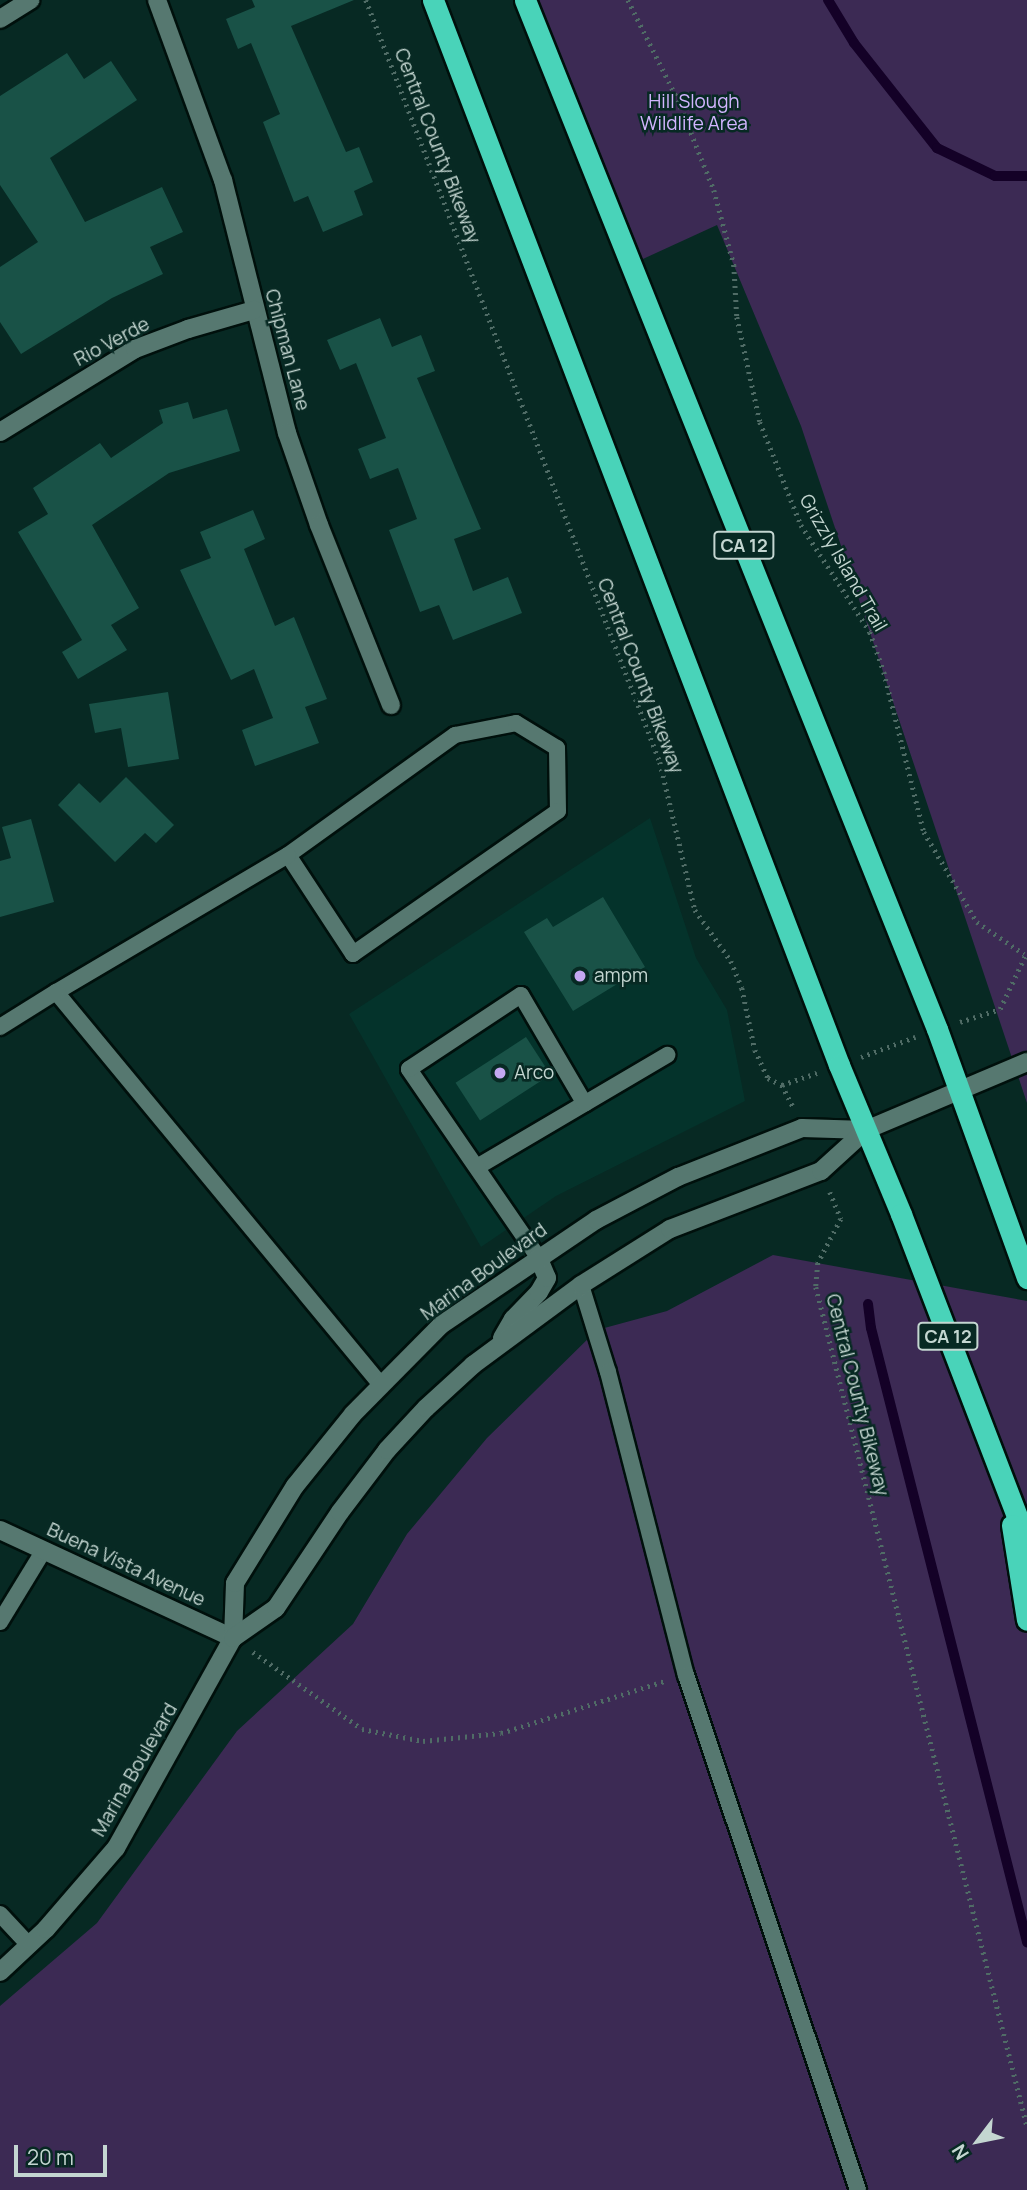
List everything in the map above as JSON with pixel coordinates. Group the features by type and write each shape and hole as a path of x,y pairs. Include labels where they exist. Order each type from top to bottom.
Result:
{"highway":[{"name":"CA 12","path":"433,0 866,1130 1027,1542"},
{"name":"CA 12","path":"525,0 960,1090 1027,1278"},
{"path":"1007,1489 1027,1620"}],"street":[{"path":"0,19 31,0"},
{"name":"Chipman Lane","path":"157,0 223,180 287,433 319,525 391,705"},
{"name":"Rio Verde","path":"0,432 135,349 188,329 254,310"},
{"name":"Marina Boulevard","path":"0,1972 46,1929 116,1848 233,1638 276,1608 340,1513 387,1450 426,1408 499,1344 581,1285 670,1229 821,1171 866,1130 1027,1062"},
{"name":"Marina Boulevard","path":"233,1638 235,1584 295,1486 352,1413 441,1325 596,1220 678,1177 802,1128 866,1130"},
{"path":"499,1344 513,1318 539,1292 547,1278 538,1257"},
{"name":"Buena Vista Avenue","path":"0,1530 233,1638"}],"lane":[{"path":"0,1027 288,855 455,735 516,723 557,748 558,811 353,954 288,855"},
{"path":"56,992 381,1385"},
{"path":"538,1257 409,1069 521,996 585,1104"},
{"path":"477,1167 667,1055"},
{"path":"581,1285 608,1372 686,1675 858,2190"},
{"path":"0,1622 44,1550"},
{"path":"0,1914 29,1945"}],"path":[{"name":"Central County Bikeway","path":"366,0 660,762 695,910 731,961 742,988 755,1050 768,1078 782,1085 802,1128"},
{"name":"Grizzly Island Trail","path":"628,0 678,100 713,190 734,265 737,317 760,422 801,524 870,632 884,672 924,832 978,922 1024,954"},
{"name":"Central County Bikeway","path":"821,1171 842,1219 818,1263 816,1287 1027,2126"},
{"path":"233,1638 362,1729 423,1741 501,1733 686,1675"}],"shaded area":[{"path":"650,818 696,958 727,1010 745,1101 556,1196 481,1247 349,1014"}],"green space":[{"name":"Hill Slough Wildlife Area","path":"525,0 1027,0 1027,1103 801,426 717,225 632,264"},
{"path":"773,1255 1027,1301 1027,2190 0,2190 0,2006 97,1923 237,1731 353,1624 407,1534 487,1438 597,1330 667,1311"}],"building":[{"path":"252,0 354,0 291,26 346,152 359,147 373,182 354,191 363,215 323,232 308,196 294,202 263,122 280,114 251,43 238,49 226,19 255,7"},
{"path":"67,53 84,79 111,61 137,100 50,158 85,222 162,187 183,232 150,247 163,274 112,298 21,354 0,322 0,267 38,242 0,185 0,96"},
{"path":"380,318 392,347 421,335 435,371 417,378 481,529 454,539 473,591 508,577 522,613 453,640 439,605 420,612 389,530 417,519 398,468 370,479 358,449 386,438 356,363 340,370 327,340"},
{"path":"188,402 193,419 227,409 240,451 169,473 92,525 139,608 111,625 127,650 78,679 62,652 82,640 18,532 48,514 33,488 100,443 111,458 163,423 159,410"},
{"path":"253,510 265,539 244,549 275,626 294,617 327,699 305,707 319,743 255,766 242,730 273,718 254,669 231,680 180,570 211,558 200,532"},
{"path":"168,692 179,759 128,767 121,728 95,733 89,704"},
{"path":"126,777 174,825 156,843 145,833 115,862 58,805 79,783 100,803"},
{"path":"31,819 54,902 0,917 0,861 11,858 2,827"},
{"path":"603,897 645,967 573,1011 524,932 547,918 553,927"},
{"path":"526,1037 551,1075 480,1120 456,1083"}],"waterway":[{"path":"828,0 854,43 937,148 995,176 1027,176"},
{"path":"868,1304 871,1328 1027,1942"}],"place":[{"name":"ampm","path":"580,976"},
{"name":"Arco","path":"500,1073"}]}
